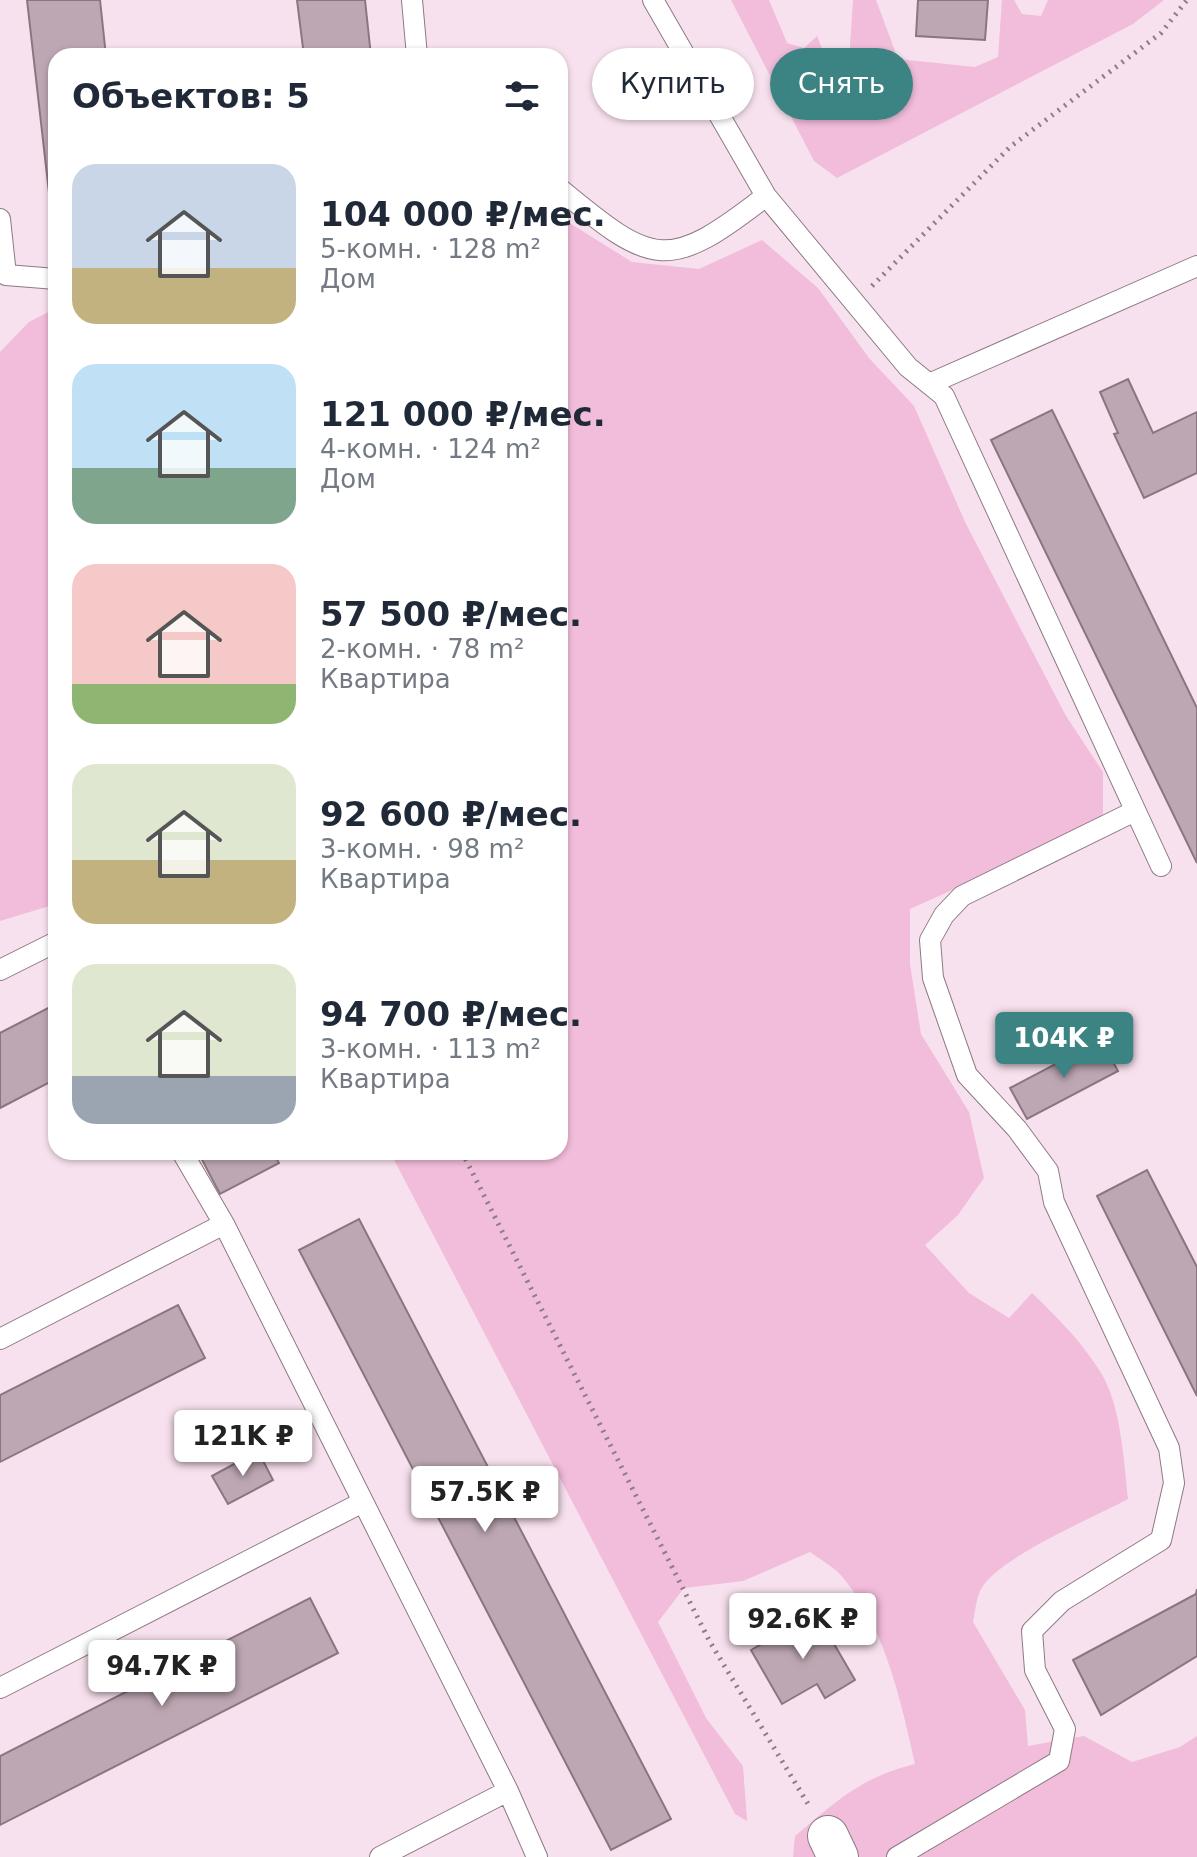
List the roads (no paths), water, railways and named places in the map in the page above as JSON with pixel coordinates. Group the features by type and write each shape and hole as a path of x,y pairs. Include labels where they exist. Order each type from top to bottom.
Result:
{"lane":[{"path":"412,0 416,48"},
{"path":"653,0 766,196 908,367 944,396 1161,866"},
{"path":"568,195 602,223 646,250 681,250 714,236 766,196"},
{"path":"0,219 6,275 48,278"},
{"path":"929,384 1197,266"},
{"path":"897,1857 1059,1761 1065,1729 1035,1670 1032,1631 1062,1601 1161,1540 1174,1483 1169,1448 1054,1202 1048,1171 1017,1129 967,1075 933,978 930,940 944,915 962,896 1135,811"},
{"path":"0,970 48,946"},
{"path":"187,1160 224,1224 508,1791 537,1857"},
{"path":"0,1339 224,1224"},
{"path":"0,1688 363,1502"},
{"path":"380,1857 508,1791"}]}
